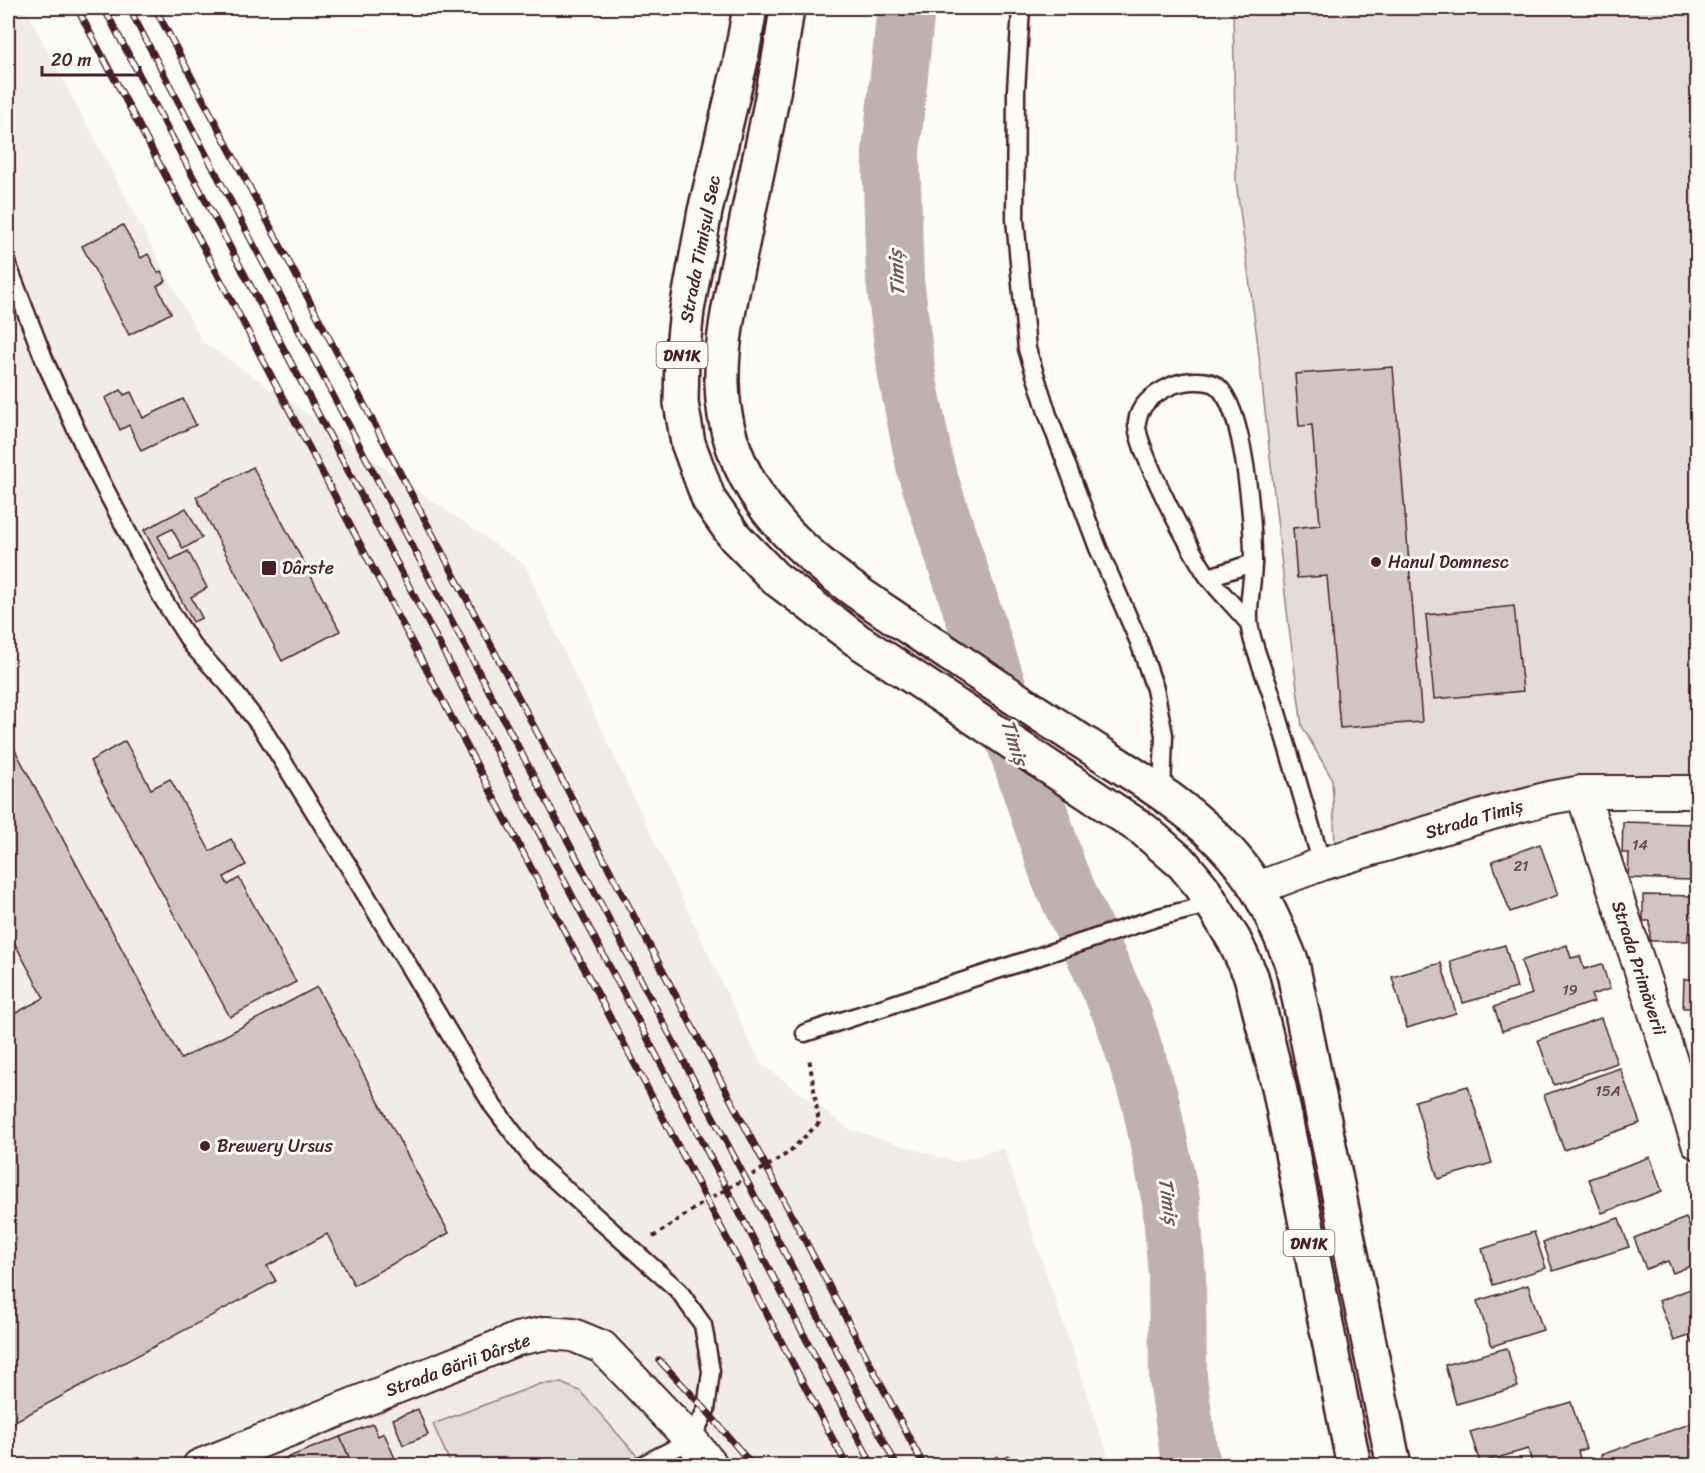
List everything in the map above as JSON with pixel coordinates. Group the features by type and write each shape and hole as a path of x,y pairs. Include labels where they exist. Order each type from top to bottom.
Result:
{"highway":[{"name":"Strada Timișul Sec","path":"750,8 740,64 705,211 681,357 681,403 688,442 708,500 735,537 775,578 857,640 1144,830 1183,864 1212,904"},
{"name":"DN1K","path":"787,8 771,111 730,305 722,384 728,433 744,472 764,507 790,538 858,594 1162,793 1225,847 1258,888 1274,917 1292,963 1394,1466"},
{"name":"DN1K","path":"1212,904 1234,940 1251,976 1264,1021 1354,1466"}],"street":[{"name":"Strada Timiș","path":"1258,888 1322,864 1496,812 1582,792 1698,792"},
{"name":"Strada Primăverii","path":"1582,792 1694,1126"},
{"name":"Strada Gării Dârste","path":"199,1466 517,1339 546,1333 573,1335 602,1347 691,1440 712,1466"}],"lane":[{"path":"1021,8 1016,91 1015,219 1027,349 1048,416 1098,548 1139,642 1155,689 1164,735 1162,793"},
{"path":"8,266 46,364 93,466 161,596 192,645 228,684 262,728 493,1106 536,1163 679,1291 703,1325 711,1371 706,1410 691,1440 640,1466"},
{"path":"1248,622 1209,578 1185,538 1143,452 1136,423 1143,406 1157,392 1176,384 1199,381 1215,384 1226,396 1237,428 1245,468 1252,526 1253,563 1248,622 1322,864"},
{"path":"1209,578 1253,563"},
{"path":"805,1033 1159,917 1212,904"}],"path":[{"path":"633,1250 707,1200 788,1153 819,1123 805,1033"}],"shaded area":[{"path":"8,8 25,8 202,341 525,565 760,1063 849,1129 956,1162 1004,1148 1111,1465 8,1465"},
{"path":"1233,8 1697,8 1697,777 1579,775 1335,843 1332,779 1302,726 1288,620 1257,338 1236,181"},
{"path":"561,1383 580,1391 645,1465 451,1465 433,1424 540,1384"}],"building":[{"path":"123,225 141,258 148,254 158,273 161,271 166,281 157,286 171,313 129,335 82,246"},
{"path":"1393,367 1422,722 1340,728 1327,576 1297,578 1293,528 1320,525 1312,425 1299,426 1295,374"},
{"path":"121,390 124,395 131,392 143,418 183,399 196,425 141,451 129,425 120,430 105,398"},
{"name":"Dârste","path":"253,467 340,631 282,661 196,497"},
{"path":"186,508 202,538 183,549 172,529 158,536 171,560 188,551 207,588 191,597 202,618 193,622 144,530"},
{"path":"1514,606 1523,691 1434,699 1426,615"},
{"name":"Brewery Ursus","path":"8,737 181,1059 317,987 449,1233 354,1285 327,1234 267,1266 276,1281 8,1425 8,1017 44,998 8,931"},
{"path":"125,741 151,789 170,779 210,851 231,839 246,865 224,877 228,885 239,878 296,982 230,1017 90,761"},
{"path":"1623,822 1692,824 1690,880 1628,878 1629,853 1622,853"},
{"path":"1540,844 1558,895 1510,912 1492,861"},
{"path":"1643,895 1698,896 1698,934 1688,933 1688,941 1650,941 1650,921 1643,921"},
{"path":"1505,945 1517,988 1463,1003 1450,961"},
{"path":"1567,945 1571,958 1580,956 1584,969 1602,964 1610,989 1591,995 1594,1002 1502,1031 1494,1007 1532,994 1521,961"},
{"path":"1441,963 1456,1013 1407,1028 1392,977"},
{"path":"1684,979 1698,979 1698,1008 1683,1008"},
{"path":"1601,1018 1617,1063 1554,1085 1538,1040"},
{"path":"1620,1068 1640,1123 1564,1150 1544,1095"},
{"path":"1468,1086 1492,1163 1438,1179 1415,1101"},
{"path":"1650,1157 1662,1191 1602,1213 1589,1179"},
{"path":"1619,1218 1629,1247 1553,1271 1543,1242"},
{"path":"1686,1218 1698,1247 1698,1263 1673,1273 1668,1261 1646,1269 1634,1238"},
{"path":"1534,1232 1546,1268 1493,1285 1482,1249"},
{"path":"1528,1285 1543,1330 1492,1346 1477,1301"},
{"path":"1698,1286 1698,1341 1692,1343 1689,1336 1674,1341 1659,1301"},
{"path":"1507,1348 1518,1387 1456,1404 1445,1365"},
{"path":"1571,1402 1586,1449 1578,1451 1582,1466 1533,1466 1528,1449 1480,1463 1470,1432"},
{"path":"418,1409 428,1435 403,1445 393,1419"},
{"path":"1698,1421 1698,1466 1605,1466 1601,1455"},
{"path":"373,1424 378,1436 384,1433 397,1463 392,1466 353,1466 340,1437"},
{"path":"340,1437 353,1466 283,1466 281,1460"},
{"path":"997,1456 999,1461 1009,1456 1014,1466 980,1466"}],"waterway":[{"name":"Timiș","path":"906,8 891,152 895,280 907,376 926,470 1059,874 1123,1016 1150,1100 1171,1201 1177,1276 1178,1379 1189,1455 1193,1466"}],"railway":[{"path":"77,8 847,1466"},
{"path":"104,8 873,1466"},
{"path":"129,8 897,1466"},
{"path":"155,8 924,1466"},
{"path":"659,1360 706,1410 753,1466"}],"place":[{"name":"Hanul Domnesc","path":"1376,562"},
{"name":"Dârste","path":"269,568"},
{"name":"Brewery Ursus","path":"205,1146"}]}
